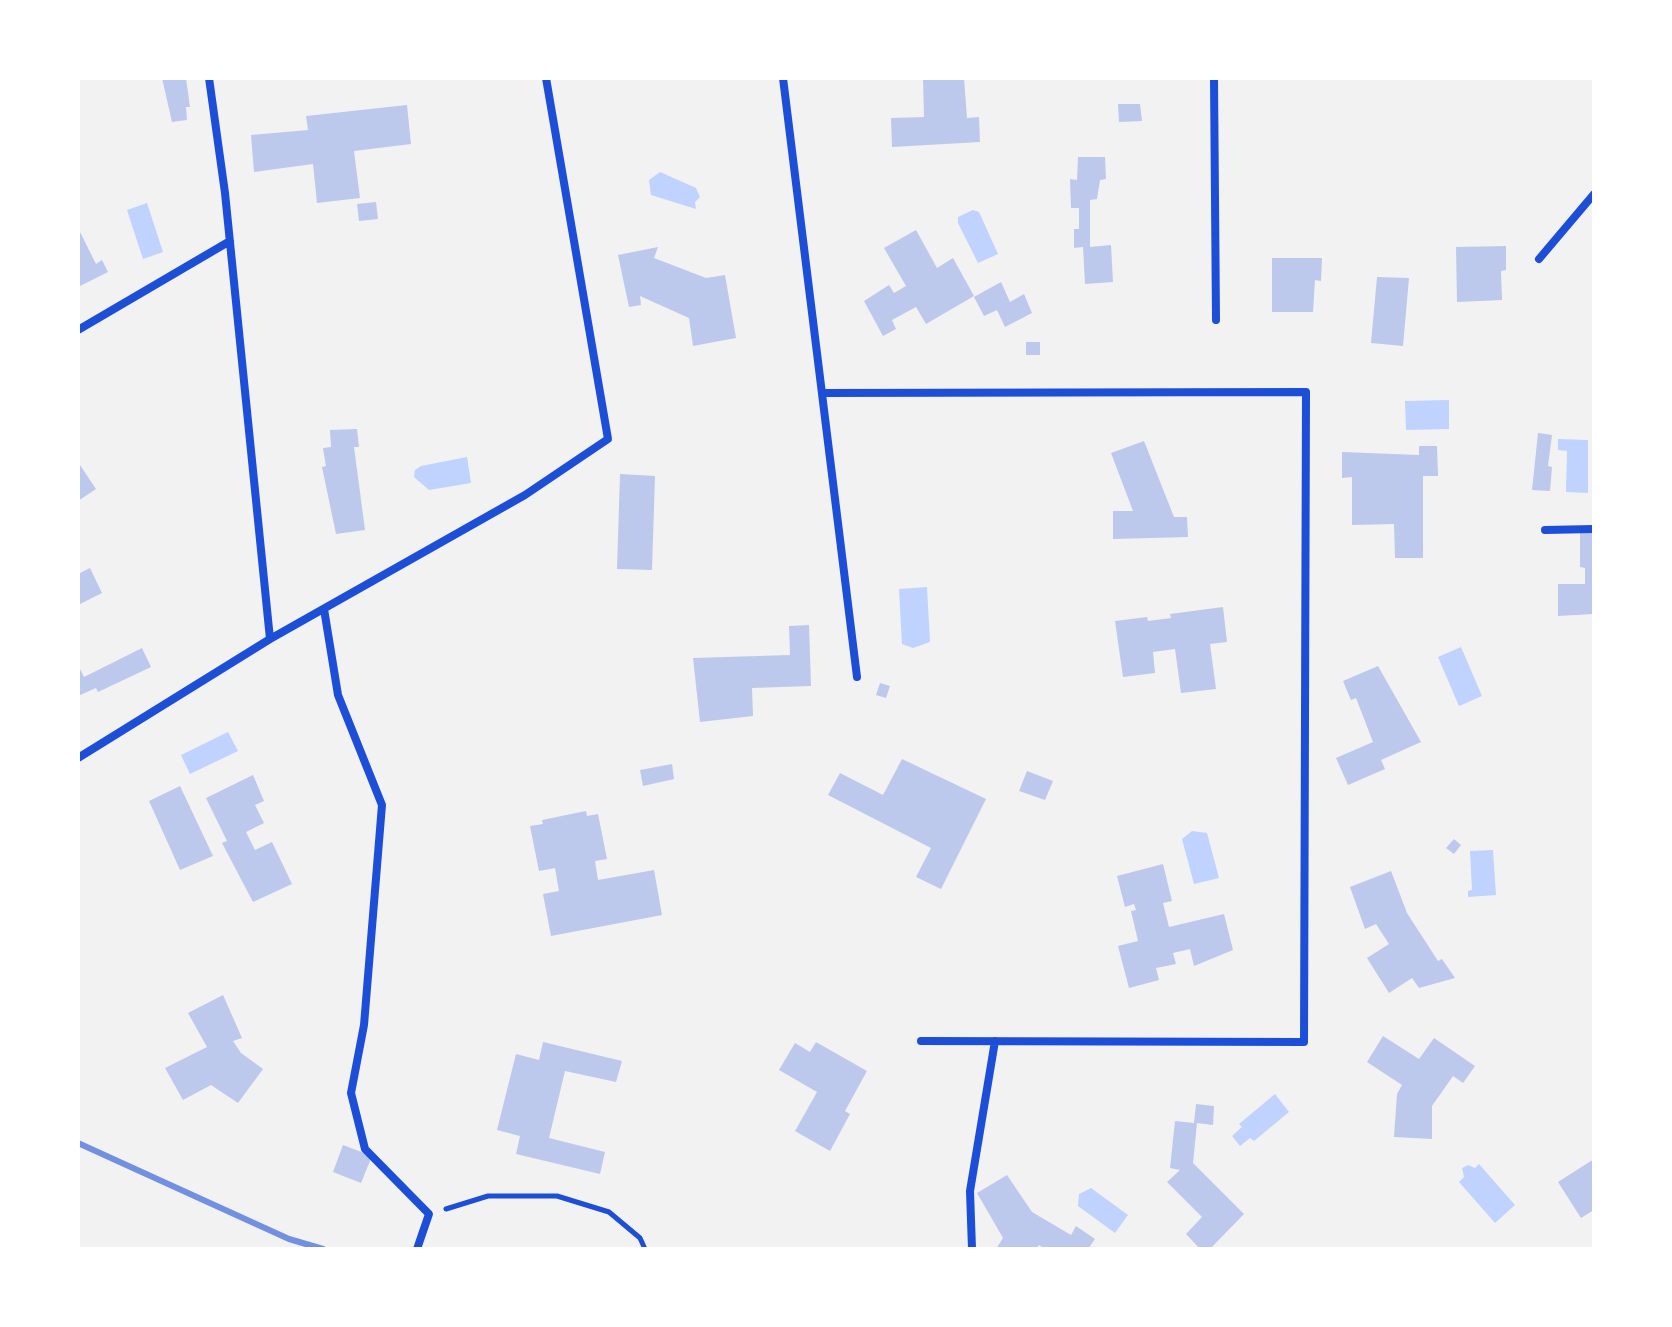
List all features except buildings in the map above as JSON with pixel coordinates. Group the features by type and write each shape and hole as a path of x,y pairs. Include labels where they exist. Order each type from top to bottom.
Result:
{"street":[{"path":"209,78 230,241 270,639"},
{"path":"78,758 270,639 525,495 608,439 546,78"},
{"path":"783,78 857,677"},
{"path":"1214,78 1216,320"},
{"path":"1539,259 1594,194"},
{"path":"78,330 230,241"},
{"path":"822,393 1306,392 1304,1042 921,1041"},
{"path":"1545,530 1594,529"},
{"path":"324,609 338,695 382,805 364,1025 351,1093 365,1149 429,1214 417,1249"},
{"path":"972,1249 970,1191 995,1041"}],"path":[{"path":"429,1214 488,1196 557,1196 609,1212 640,1238 645,1249"}],"water":[{"path":"660,172 696,188 700,197 695,202 696,209 651,195 649,180"},
{"path":"147,203 163,252 143,259 127,210"},
{"path":"973,210 979,212 998,254 978,263 958,223 958,217"},
{"path":"1449,400 1449,429 1406,430 1405,401"},
{"path":"1558,439 1588,440 1588,493 1566,492 1567,451 1558,450"},
{"path":"467,457 471,483 429,490 414,477 415,470 421,466"},
{"path":"927,587 930,642 913,648 902,644 899,589"},
{"path":"1461,647 1482,696 1459,706 1438,657"},
{"path":"228,732 238,751 190,774 181,755"},
{"path":"1192,831 1207,833 1219,878 1194,884 1182,839"},
{"path":"1493,850 1496,895 1468,897 1468,891 1472,890 1470,851"},
{"path":"1275,1094 1289,1112 1254,1141 1250,1138 1240,1146 1232,1136 1242,1127 1239,1124"},
{"path":"1479,1164 1515,1205 1495,1223 1459,1182 1464,1177 1462,1168 1468,1165 1475,1168"},
{"path":"1091,1188 1128,1215 1115,1233 1078,1206 1079,1194"}],"railway":[{"path":"78,1143 289,1239 323,1249"}]}
